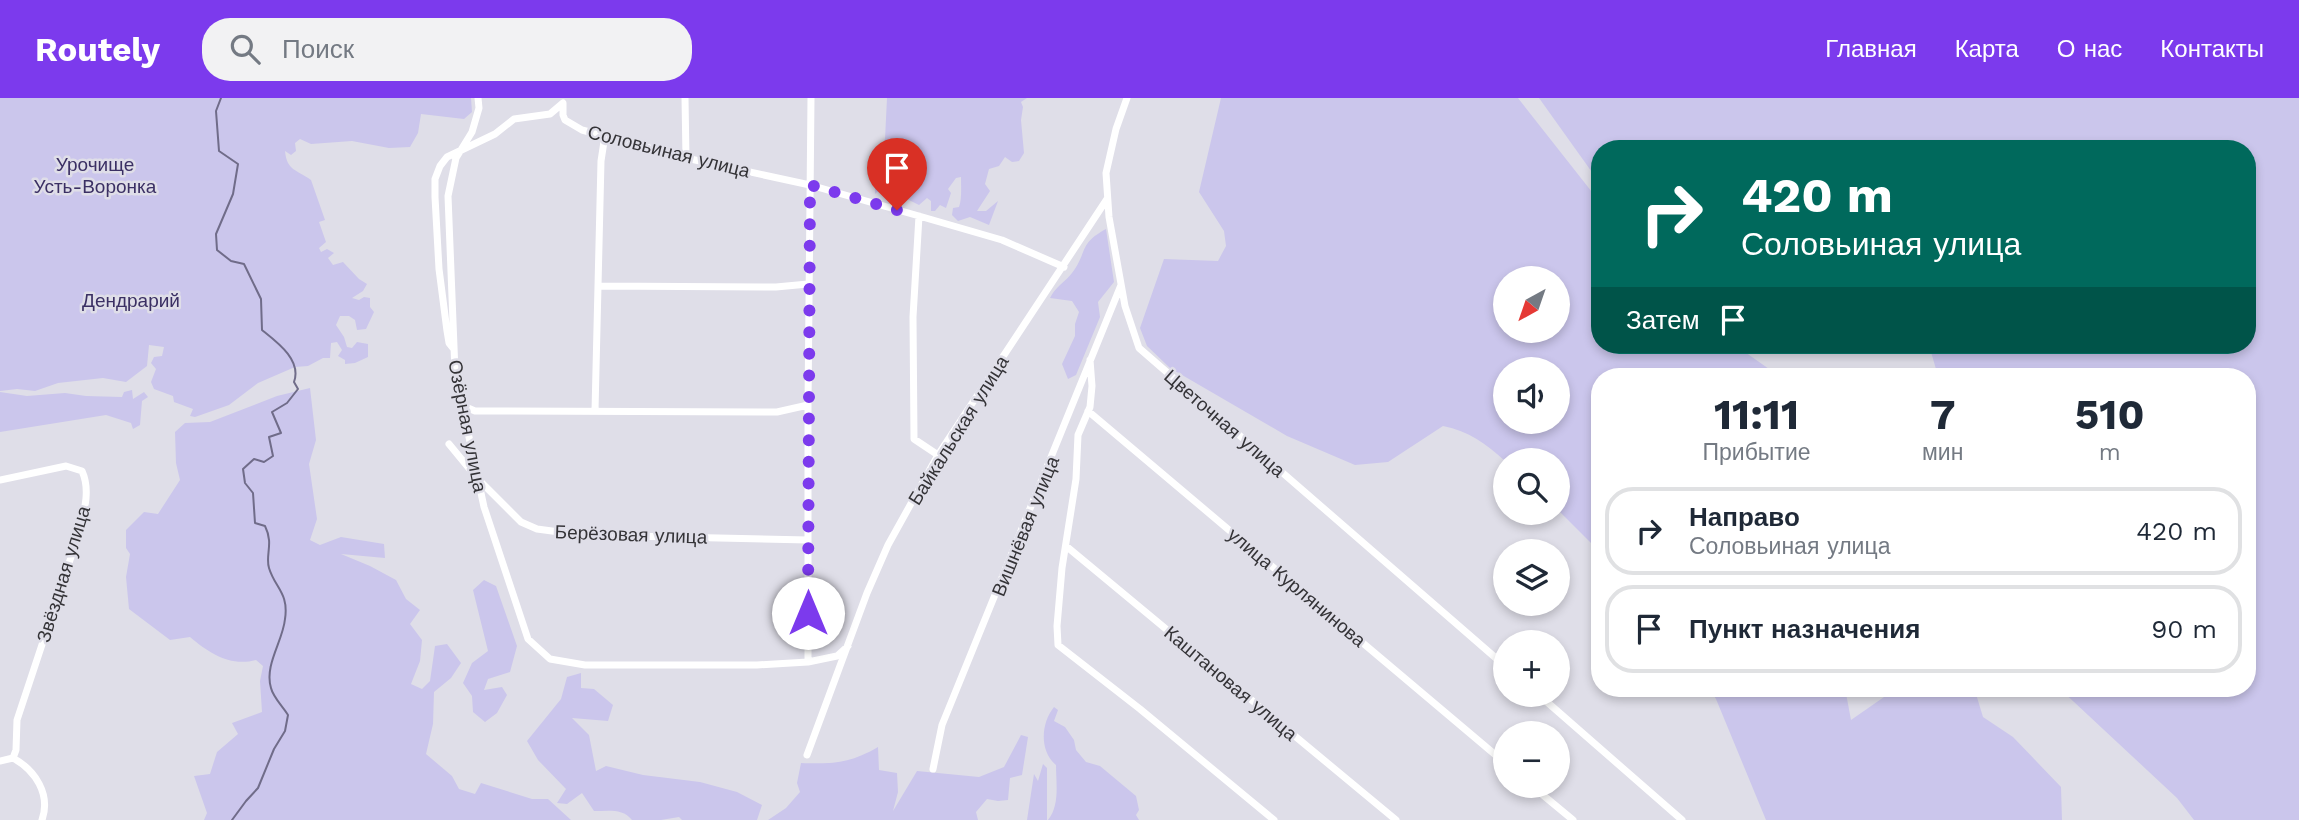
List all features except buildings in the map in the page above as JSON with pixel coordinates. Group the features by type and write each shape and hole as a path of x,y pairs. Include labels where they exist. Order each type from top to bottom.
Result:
{"street":[{"name":"Озёрная улица","path":"478,98 480,108 472,132 456,158 448,196 455,372 484,507 528,639 550,659 585,665 757,665 808,662"},
{"path":"685,98 686,158"},
{"path":"811,98 808,662 836,656 848,646"},
{"name":"Цветочная улица","path":"1127,98 1116,129 1106,173 1125,306 1139,348 1493,656"},
{"name":"Соловьиная улица","path":"454,349 449,343 439,269 435,179 440,166 447,158 495,134 514,119 550,114 563,101"},
{"name":"Соловьиная улица","path":"563,101 563,115 570,125 686,158 810,185 919,216 1002,240 1064,267"},
{"path":"595,411 601,161 605,135"},
{"name":"Байкальская улица","path":"807,755 888,545 938,455 1108,199"},
{"path":"919,216 913,317 914,439 938,455"},
{"path":"598,286 776,287 808,284"},
{"name":"Вишнёвая улица","path":"933,769 942,725 1065,428 1121,284"},
{"path":"1090,360 1092,386 1088,411 1079,435 1076,480 1058,615 1058,645 1274,820"},
{"path":"461,405 475,411 778,412 808,405"},
{"name":"улица Курлянинова","path":"1088,411 1493,753"},
{"name":"Берёзовая улица","path":"449,444 477,478 522,522 537,529 582,535 808,540"},
{"name":"Звёздная улица","path":"0,480 66,466 82,471 87,481 84,513 17,720 16,750 13,758"},
{"name":"Каштановая улица","path":"1066,546 1396,820"},
{"path":"1553,707 1682,820"},
{"path":"0,761 13,758 36,775 44,797 45,811 42,820"},
{"path":"1546,798 1573,820"}],"green space":[{"path":"0,98 471,98 472,112 464,119 421,114 418,133 410,147 389,148 352,141 311,144 300,139 295,143 296,151 291,155 285,151 290,166 311,180 325,220 319,222 326,242 319,248 321,252 327,249 334,253 328,258 333,265 343,262 367,284 363,291 352,298 370,298 370,307 374,312 366,329 357,330 355,320 349,316 340,316 336,325 347,347 352,348 357,342 368,344 368,357 345,364 345,360 338,356 342,350 337,342 331,343 330,358 323,358 308,366 295,367 258,383 229,405 195,417 190,416 193,409 174,402 173,396 154,389 151,382 156,369 151,363 154,357 162,356 164,347 149,345 147,366 126,382 103,378 58,383 35,391 0,391"},
{"path":"887,98 1027,98 1021,102 1024,153 1019,161 1012,162 1005,157 999,166 989,169 985,184 990,191 977,211 986,211 998,201 989,225 970,217 958,221 952,215 953,208 959,207 960,204 961,177 956,178 948,189 951,193 946,208 940,205 935,211 931,211 931,201 927,198 919,205 907,199 900,205 892,204 896,200 886,196 896,192 900,171 875,194 876,156 885,139"},
{"path":"1221,98 1518,98 1591,191 1591,354 1748,354 1768,368 1591,368 1591,543 1570,522 1570,448 1493,448 1493,451 1461,431 1443,426 1388,462 1355,465 1287,436 1170,368 1147,346 1140,328 1164,259 1218,261 1226,246 1224,231 1199,192"},
{"path":"1539,98 2299,98 2299,820 2194,820 2177,798 2069,697 2256,697 2256,368 1936,368 1932,354 2256,354 2256,140 1591,140 1591,171"},
{"path":"1106,229 1114,282 1098,302 1100,317 1076,375 1068,379 1062,364 1075,336 1079,312 1072,301 1050,298 1077,266 1091,239"},
{"path":"310,388 316,440 309,464 317,519 310,540 320,545 341,537 384,544 385,558 341,554 396,580 406,599 420,610 410,624 422,640 420,661 411,684 422,689 430,681 435,646 447,644 461,663 451,678 434,692 433,724 426,754 452,776 459,789 475,794 481,783 532,799 548,799 571,820 204,820 207,813 194,776 210,774 217,752 238,734 232,723 262,712 260,681 263,666 256,660 237,662 220,657 190,637 170,640 129,609 126,577 130,554 126,548 126,530 144,512 158,514 180,480 176,463 175,432 185,423 210,422 277,396"},
{"path":"132,390 133,399 144,392 148,397 142,401 140,425 133,429 131,423 106,415 0,432 0,392 27,396 65,393 122,397 124,392"},
{"path":"484,580 496,586 517,646 510,672 488,679 484,690 502,687 507,695 497,713 485,722 473,712 472,696 463,683 472,663 488,651 473,590"},
{"path":"581,673 581,688 594,689 613,705 608,721 572,718 589,735 596,771 606,766 643,775 700,782 737,792 762,805 757,820 682,820 679,817 632,820 620,812 594,811 582,793 567,804 557,803 566,789 538,760 527,741 561,699 567,677"},
{"path":"1715,697 1847,697 1851,720 1884,697 1977,697 1983,717 2013,737 2061,787 2062,820 1766,820"},
{"path":"1054,707 1058,710 1054,721 1065,727 1074,740 1076,750 1086,762 1100,766 1136,796 1139,810 1136,815 1139,820 1048,820 1056,801 1057,787 1056,765 1044,745 1044,729"},
{"path":"1021,735 1028,737 1022,775 1010,778 1008,800 987,799 976,812 978,820 768,820 786,808 800,792 797,783 801,763 840,762 878,747 879,770 897,773 898,792 893,811 917,771 979,777 1004,767"},
{"path":"1043,764 1047,768 1047,820 1027,820 1034,774 1038,781"}],"waterway":[{"path":"221,98 216,111 219,151 238,164 233,194 216,234 217,250 231,261 244,264 261,299 262,330 287,352 294,366 294,382 298,389 287,403 272,412 281,433 269,437 273,456 264,462 254,459 243,469 245,483 253,493 255,523 265,526 268,532 269,568 285,603 284,627 272,662 270,679 274,695 288,715 285,731 274,749 258,788 232,820"}],"route":[{"path":"808,613 810,185 897,210"}],"park label":[{"name":"Урочище Усть-Воронка","path":"95,175"},
{"name":"Дендрарий","path":"131,300"}]}
